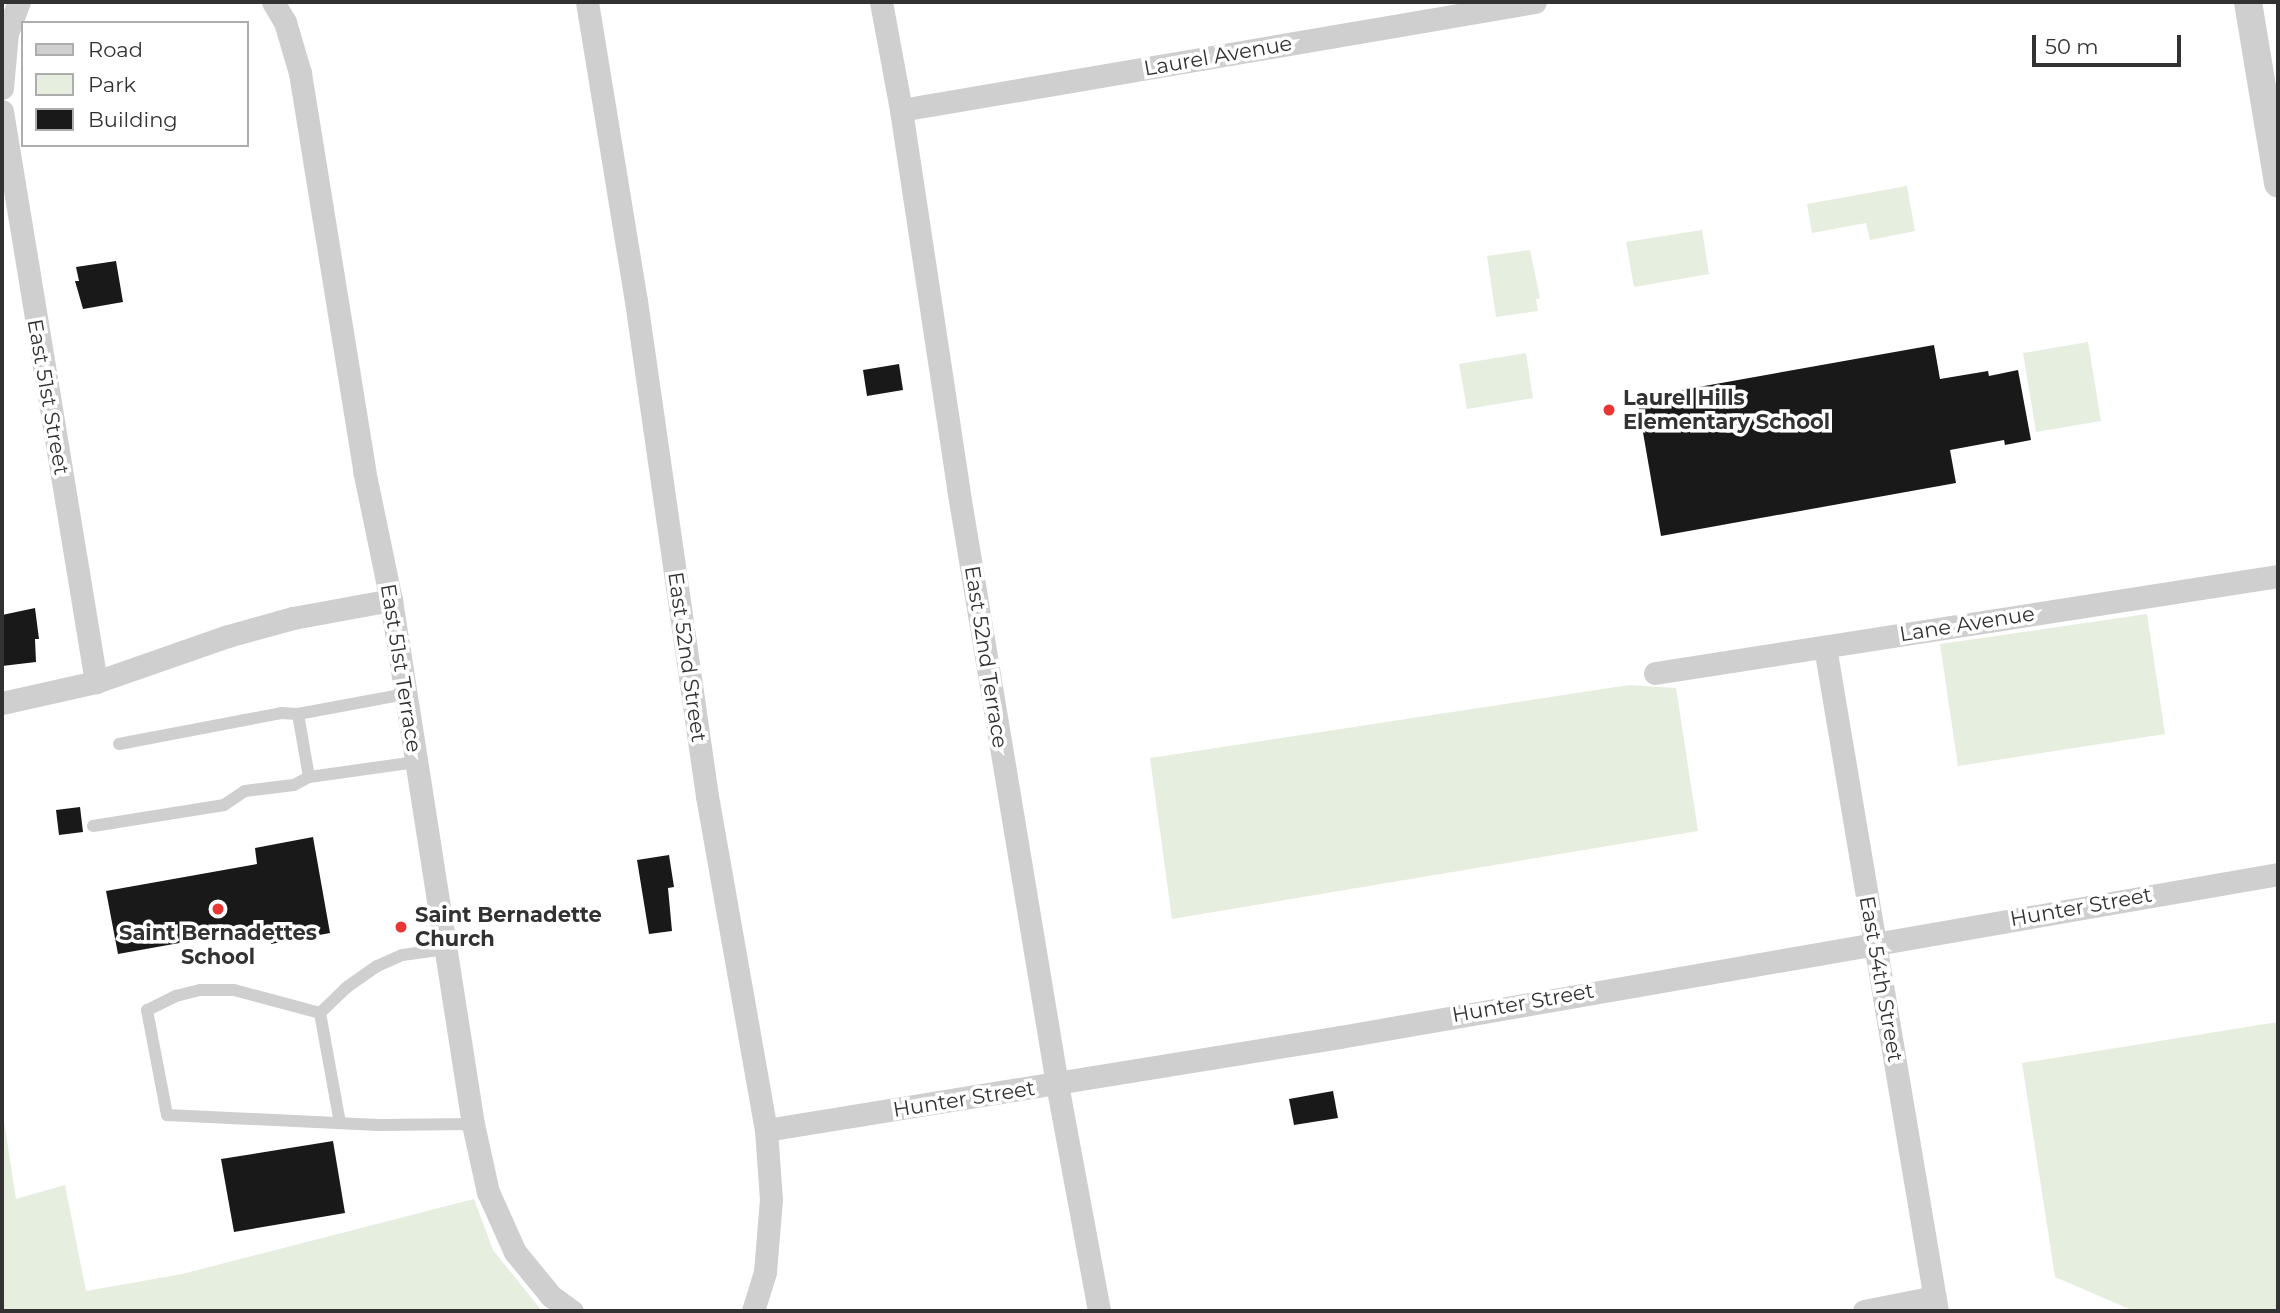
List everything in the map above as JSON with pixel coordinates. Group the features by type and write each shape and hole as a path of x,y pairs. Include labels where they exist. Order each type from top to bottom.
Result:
{"street":[{"path":"2,88 7,33 19,2"},
{"name":"East 51st Terrace","path":"273,2 285,22 300,73 364,470 391,600 473,1124 488,1192 515,1252 551,1296 572,1311"},
{"name":"East 52nd Street","path":"587,2 636,301 707,796 766,1130 771,1199 765,1272 753,1311"},
{"name":"East 52nd Terrace","path":"881,2 901,110 958,488 1057,1084 1100,1311"},
{"name":"Laurel Avenue","path":"901,110 1535,2"},
{"path":"2248,2 2278,184"},
{"name":"East 51st Street","path":"2,111 96,682"},
{"name":"Lane Avenue","path":"1655,673 2278,576"},
{"path":"2,703 96,682 254,628 391,600"},
{"name":"East 54th Street","path":"1825,646 1936,1304"},
{"name":"Hunter Street","path":"766,1130 1057,1084 2278,874"},
{"path":"1864,1311 1936,1304"}],"lane":[{"path":"119,744 281,713 298,714 406,694"},
{"path":"298,714 309,777"},
{"path":"93,826 224,805 245,791 294,785 309,777 416,762"},
{"path":"320,1013 347,987 377,966 402,955 446,949"},
{"path":"320,1013 234,990 200,990 177,996 147,1010 167,1115 340,1123 473,1124"},
{"path":"320,1013 340,1123"}],"green space":[{"path":"1907,186 1915,231 1870,240 1866,223 1812,233 1807,204"},
{"path":"1702,230 1709,274 1634,287 1626,242"},
{"path":"1530,250 1540,298 1536,299 1538,311 1496,317 1487,256"},
{"path":"2088,342 2101,421 2036,432 2023,353"},
{"path":"1526,353 1533,398 1467,409 1459,364"},
{"path":"2147,614 2165,734 1958,766 1940,644"},
{"path":"1629,685 1676,688 1698,831 1172,919 1150,758"},
{"path":"2278,1022 2278,1311 2134,1311 2055,1277 2022,1063"},
{"path":"2,1108 16,1199 65,1185 86,1291 182,1274 474,1199 493,1250 542,1311 2,1311"}],"building":[{"path":"116,261 123,302 83,309 75,281 79,281 76,267"},
{"path":"1934,345 1940,379 1988,371 1989,376 2018,370 2031,440 2005,445 2004,440 1950,450 1956,483 1661,536 1637,398"},
{"path":"899,364 903,390 867,396 863,370"},
{"path":"35,608 39,639 35,639 36,662 2,666 2,615"},
{"path":"80,807 83,832 59,835 56,810"},
{"name":"Saint Bernadettes School","path":"313,837 330,933 271,944 268,927 118,954 106,891 257,864 255,848"},
{"path":"669,855 674,887 668,888 672,931 649,934 637,860"},
{"path":"1333,1091 1338,1118 1294,1125 1289,1099"},
{"path":"333,1141 345,1213 234,1232 221,1159"}],"place":[{"name":"Laurel Hills Elementary School","path":"1609,410"},
{"name":"Saint Bernadettes School","path":"218,909"},
{"name":"Saint Bernadette Church","path":"401,927"}]}
